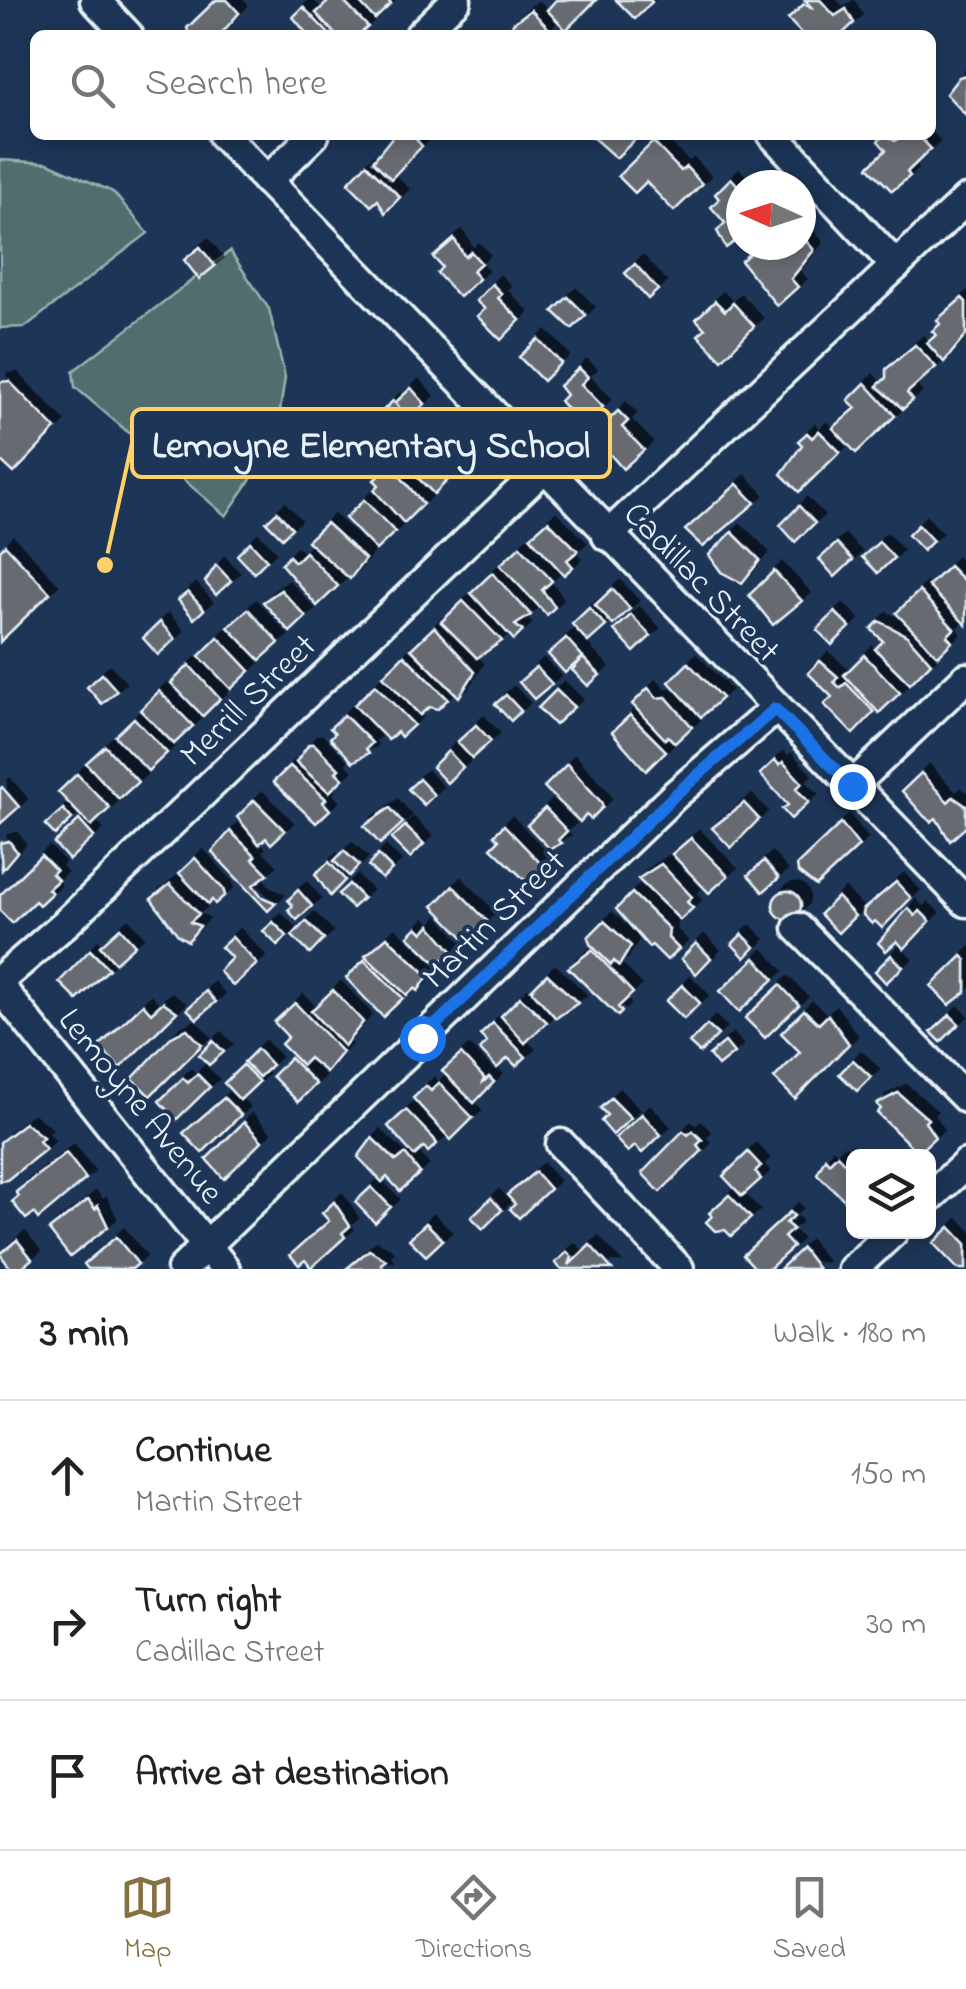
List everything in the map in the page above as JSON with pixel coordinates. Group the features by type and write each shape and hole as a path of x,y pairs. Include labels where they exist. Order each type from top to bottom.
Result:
{"street":[{"path":"95,0 123,30"},
{"path":"425,30 456,0"},
{"name":"Cadillac Street","path":"228,140 607,536 966,902"},
{"path":"266,180 309,140"},
{"path":"778,140 896,266"},
{"path":"607,536 966,200"},
{"name":"Merrill Street","path":"0,983 543,469"},
{"path":"852,786 966,678"},
{"name":"Martin Street","path":"182,1269 676,794 775,709"},
{"path":"798,928 966,1098"},
{"name":"Lemoyne Avenue","path":"0,983 225,1269"},
{"path":"560,1144 679,1269"},
{"path":"936,1191 966,1164"},
{"path":"853,1269 885,1239"}],"green space":[{"path":"0,160 48,163 113,192 148,233 25,327 0,328"},
{"path":"230,251 269,309 285,377 275,444 226,516 75,387 73,371"}],"building":[{"path":"216,0 227,0 239,13 224,30 187,28"},
{"path":"330,0 342,0 368,27 331,30 316,13"},
{"path":"357,0 387,0 391,4 375,19"},
{"path":"556,0 596,0 566,30 547,10"},
{"path":"616,0 650,0 652,2 635,19"},
{"path":"805,0 820,0 835,16 846,9 854,23 846,30 798,30 788,19 804,4 813,9"},
{"path":"303,7 325,30 304,30 293,17"},
{"path":"531,10 549,29 511,30 513,23"},
{"path":"966,75 966,115 946,94 959,77"},
{"path":"390,140 417,140 422,146 391,179 373,161"},
{"path":"596,140 635,140 616,158"},
{"path":"923,140 931,149 892,191 868,167 886,150 878,141"},
{"path":"653,142 681,171 686,167 702,184 674,211 646,182 635,193 618,176"},
{"path":"366,164 400,197 385,213 378,200 371,206 348,183"},
{"path":"726,183 726,248 717,231 725,223 711,207 719,199 715,194"},
{"path":"454,239 465,257 471,252 481,263 472,271 479,279 459,297 437,273 442,267 433,257"},
{"path":"200,247 215,266 199,279 184,260"},
{"path":"806,260 791,279 798,287 777,306 741,261"},
{"path":"635,264 658,290 648,299 625,273"},
{"path":"492,284 502,294 498,298 520,320 501,340 477,316 485,309 476,301"},
{"path":"568,297 586,315 572,329 553,311"},
{"path":"962,298 966,302 966,335 944,362 927,343 936,335 932,331 940,324 937,320"},
{"path":"715,301 725,311 733,303 754,326 722,360 698,335 705,329 696,319"},
{"path":"538,339 561,363 543,381 519,357"},
{"path":"915,345 936,367 907,393 913,400 903,409 877,386 886,378 886,369"},
{"path":"579,368 588,377 581,384 603,407 583,426 560,401 566,395 559,386"},
{"path":"9,381 56,429 14,473 0,460 0,382"},
{"path":"865,383 895,416 856,453 833,428 856,408 848,400"},
{"path":"411,388 425,404 409,418 395,403"},
{"path":"393,401 409,418 393,433 377,416"},
{"path":"618,411 628,421 622,427 644,450 623,469 601,444 607,438 599,429"},
{"path":"819,431 840,452 799,492 781,474 802,445 798,441 807,433 812,438"},
{"path":"417,443 453,475 434,494 403,463"},
{"path":"385,470 400,476 423,504 404,523 374,490 379,485 374,480"},
{"path":"737,484 755,503 703,547 685,530"},
{"path":"364,500 395,532 376,550 345,518"},
{"path":"799,506 815,523 795,542 780,525"},
{"path":"277,512 292,528 282,538 266,522"},
{"path":"548,521 578,551 567,560 573,567 564,575 530,537"},
{"path":"326,523 365,559 350,579 307,541"},
{"path":"918,525 933,541 923,551 908,535"},
{"path":"732,532 760,560 742,583 721,572 709,555"},
{"path":"250,542 267,560 254,573 237,555"},
{"path":"879,542 894,558 878,573 862,557"},
{"path":"837,543 853,560 835,577 819,559"},
{"path":"5,545 50,593 0,642 0,550"},
{"path":"520,546 552,581 542,590 555,607 547,615 500,565"},
{"path":"305,552 338,586 317,606 281,564 289,556 295,562"},
{"path":"216,565 231,581 216,595 205,582"},
{"path":"949,566 966,583 966,625 928,586"},
{"path":"774,571 802,601 773,625 749,595"},
{"path":"492,573 531,615 515,625 523,631 514,640 471,593"},
{"path":"612,589 630,609 613,625 595,605"},
{"path":"281,590 306,617 290,632 263,602"},
{"path":"919,591 954,629 947,636 952,642 938,656 896,613"},
{"path":"188,592 204,610 194,619 178,600"},
{"path":"463,601 502,641 477,658 441,622"},
{"path":"589,608 606,626 588,642 572,624"},
{"path":"248,609 279,643 260,660 228,627"},
{"path":"835,612 850,627 832,645 817,630"},
{"path":"631,615 651,636 634,652 614,630"},
{"path":"879,621 907,636 931,663 910,684 875,649 883,641 871,629"},
{"path":"160,622 175,639 158,655 143,638"},
{"path":"434,627 475,672 459,697 411,649"},
{"path":"218,637 250,671 231,689 199,656"},
{"path":"566,638 583,657 565,673 548,654"},
{"path":"404,655 448,699 438,709 429,707 420,715 383,676"},
{"path":"864,655 900,693 879,713 844,675"},
{"path":"583,658 600,675 588,686 572,670"},
{"path":"820,661 838,677 834,682 840,688 846,683 874,712 853,734 824,704 832,697 808,673"},
{"path":"688,663 722,698 701,717 669,682"},
{"path":"189,665 220,699 203,716 171,683"},
{"path":"536,667 552,684 534,699 519,682"},
{"path":"102,674 117,691 102,704 87,687"},
{"path":"375,685 414,725 401,737 397,732 388,740 354,705"},
{"path":"648,688 657,698 666,697 692,727 675,743 668,736 665,739 632,704"},
{"path":"556,690 574,707 555,725 538,708"},
{"path":"159,691 193,726 174,744 140,710"},
{"path":"506,695 521,711 511,721 495,704"},
{"path":"344,715 372,743 366,749 369,753 353,762 330,738 335,733 330,728"},
{"path":"630,715 666,751 646,771 612,732"},
{"path":"134,718 167,753 148,771 115,736"},
{"path":"476,725 491,741 472,758 457,742"},
{"path":"309,744 314,744 339,769 336,772 343,779 329,792 296,762"},
{"path":"105,746 138,782 119,799 86,763"},
{"path":"448,751 463,767 447,783 432,767"},
{"path":"775,760 779,765 783,762 802,783 796,789 809,802 791,819 782,809 788,805 760,774"},
{"path":"567,764 601,802 603,807 591,819 586,815 580,822 544,787"},
{"path":"290,766 326,799 323,802 330,810 316,823 273,782"},
{"path":"921,773 948,802 953,797 966,806 966,827 950,841 936,818 931,822 902,791"},
{"path":"77,774 110,808 91,826 58,792"},
{"path":"419,779 434,795 424,805 408,789"},
{"path":"0,789 19,807 0,824"},
{"path":"254,800 285,831 271,844 266,838 259,844 237,817"},
{"path":"744,803 759,819 731,848 712,828"},
{"path":"390,808 403,823 380,844 364,826"},
{"path":"545,808 567,831 558,840 562,843 550,849 527,825"},
{"path":"63,809 72,819 55,835 45,825"},
{"path":"79,820 94,837 69,860 54,843"},
{"path":"841,823 859,846 816,886 798,872 797,865"},
{"path":"504,825 543,866 527,882 491,848 499,840 494,835"},
{"path":"405,826 424,844 410,858 391,839"},
{"path":"230,831 268,874 253,885 262,897 276,903 268,911 212,852"},
{"path":"691,838 728,876 709,893 672,854"},
{"path":"9,841 17,852 2,870 0,843"},
{"path":"344,851 359,865 349,876 334,861"},
{"path":"41,855 56,870 52,874 58,880 48,889 52,893 39,905 35,901 12,923 0,911 0,895"},
{"path":"378,855 392,869 382,879 368,866"},
{"path":"195,858 223,889 225,895 215,904 212,900 208,904 179,873"},
{"path":"764,861 779,878 763,892 748,875"},
{"path":"329,862 345,880 330,896 315,874"},
{"path":"661,864 692,897 687,902 693,908 680,920 638,879"},
{"path":"896,882 911,898 882,928 875,921 872,924 863,915 864,909"},
{"path":"170,884 199,914 190,922 200,926 188,941 178,935 151,899"},
{"path":"349,884 363,898 352,908 338,894"},
{"path":"453,886 487,921 467,941 433,906"},
{"path":"298,890 312,906 297,920 288,910 293,906 288,900"},
{"path":"787,891 797,895 801,905 797,915 787,919 777,915 773,905 777,895"},
{"path":"632,893 669,929 668,938 679,949 667,960 652,945 649,947 616,909"},
{"path":"837,897 855,916 838,933 820,914"},
{"path":"908,908 915,916 920,911 930,921 904,949 897,941 886,951 878,943"},
{"path":"306,921 324,939 310,954 292,936"},
{"path":"604,921 631,946 619,966 614,961 611,965 590,944 588,937"},
{"path":"273,922 287,936 278,946 263,931"},
{"path":"430,925 452,951 438,965 408,936 417,927 423,933"},
{"path":"120,928 135,945 115,963 100,946"},
{"path":"742,934 755,947 745,958 732,944"},
{"path":"232,937 257,964 233,986 219,971 232,958 221,947"},
{"path":"387,937 428,976 418,991 415,988 407,995 365,956"},
{"path":"696,943 711,958 696,974 681,959"},
{"path":"90,950 109,969 77,1000 59,982"},
{"path":"592,950 633,993 618,1007 622,1012 618,1016 568,968"},
{"path":"891,955 903,967 886,983 875,971"},
{"path":"962,956 966,960 966,992 949,1005 931,986"},
{"path":"755,958 774,979 739,1012 720,991"},
{"path":"364,960 403,998 383,1017 346,978"},
{"path":"547,974 578,1003 556,1018 531,990"},
{"path":"682,985 700,1003 684,1019 666,1001"},
{"path":"780,985 799,1005 765,1038 745,1018"},
{"path":"333,990 363,1022 344,1046 311,1011"},
{"path":"206,991 216,1002 197,1019 187,1009"},
{"path":"520,997 547,1022 525,1043 501,1016"},
{"path":"163,1002 177,1012 120,1068 99,1046 143,1004 151,1013"},
{"path":"295,1003 342,1052 326,1072 309,1058 302,1065 281,1044 288,1037 274,1022"},
{"path":"804,1010 819,1024 828,1015 849,1044 795,1099 774,1078 800,1052 781,1033"},
{"path":"950,1015 959,1024 941,1042 931,1032"},
{"path":"493,1023 526,1057 516,1066 508,1058 497,1068 480,1050 487,1042 480,1035"},
{"path":"707,1025 718,1035 700,1053 689,1043"},
{"path":"187,1029 202,1045 150,1096 132,1079 170,1038"},
{"path":"213,1041 224,1052 209,1065 199,1055"},
{"path":"725,1042 734,1053 718,1066 709,1055"},
{"path":"257,1049 272,1065 259,1077 244,1062"},
{"path":"461,1054 484,1078 483,1082 489,1077 494,1082 474,1103 442,1071"},
{"path":"290,1058 316,1084 298,1102 272,1076"},
{"path":"853,1060 871,1077 857,1091 839,1074"},
{"path":"243,1065 259,1082 240,1100 224,1083"},
{"path":"197,1074 210,1087 176,1120 159,1101 183,1078 188,1083"},
{"path":"439,1083 473,1118 451,1140 413,1098 426,1086 431,1091"},
{"path":"898,1093 928,1119 925,1122 935,1137 922,1149 914,1149 877,1113 881,1109 877,1104"},
{"path":"224,1098 241,1115 202,1153 183,1133"},
{"path":"611,1098 631,1118 613,1135 601,1121 607,1115 600,1108"},
{"path":"406,1110 437,1144 428,1152 424,1147 414,1156 388,1126"},
{"path":"642,1114 661,1135 642,1153 635,1146 628,1152 615,1138"},
{"path":"244,1122 262,1141 224,1179 206,1159"},
{"path":"25,1123 43,1137 39,1141 46,1149 7,1180 0,1181 0,1142"},
{"path":"683,1131 688,1135 693,1131 702,1140 697,1145 702,1151 660,1192 642,1173"},
{"path":"372,1138 396,1161 405,1154 420,1173 400,1191 387,1177 382,1182 358,1157"},
{"path":"748,1152 761,1166 755,1172 761,1179 742,1196 723,1176"},
{"path":"66,1153 86,1179 38,1219 34,1213 26,1219 12,1202 19,1196 16,1192"},
{"path":"837,1155 846,1165 846,1201 817,1174 825,1158 829,1163"},
{"path":"535,1172 550,1189 519,1218 510,1209 515,1204 507,1195"},
{"path":"371,1187 391,1207 375,1223 355,1202"},
{"path":"729,1195 751,1218 731,1236 725,1230 715,1231 706,1222 712,1216 709,1213"},
{"path":"491,1198 502,1210 483,1229 471,1217"},
{"path":"88,1200 95,1209 98,1206 108,1227 70,1257 49,1230"},
{"path":"334,1202 350,1226 342,1233 345,1237 311,1268 305,1260 299,1265 290,1255 329,1221 322,1213"},
{"path":"790,1212 794,1216 786,1223 793,1229 784,1237 793,1247 769,1269 756,1269 743,1255"},
{"path":"426,1223 443,1240 426,1256 409,1239"},
{"path":"950,1227 966,1244 966,1269 958,1269 933,1243"},
{"path":"116,1237 138,1264 132,1269 88,1269 84,1264"},
{"path":"17,1240 32,1259 20,1269 11,1269 0,1254"},
{"path":"590,1245 612,1269 561,1269 555,1263 567,1252 572,1257 569,1265"},
{"path":"802,1248 818,1269 780,1269"},
{"path":"369,1250 386,1260 381,1264 385,1269 346,1269"}],"place":[{"name":"Lemoyne Elementary School","path":"105,565"}],"route":[{"path":"422,1038 676,794 775,709 852,786"}]}
